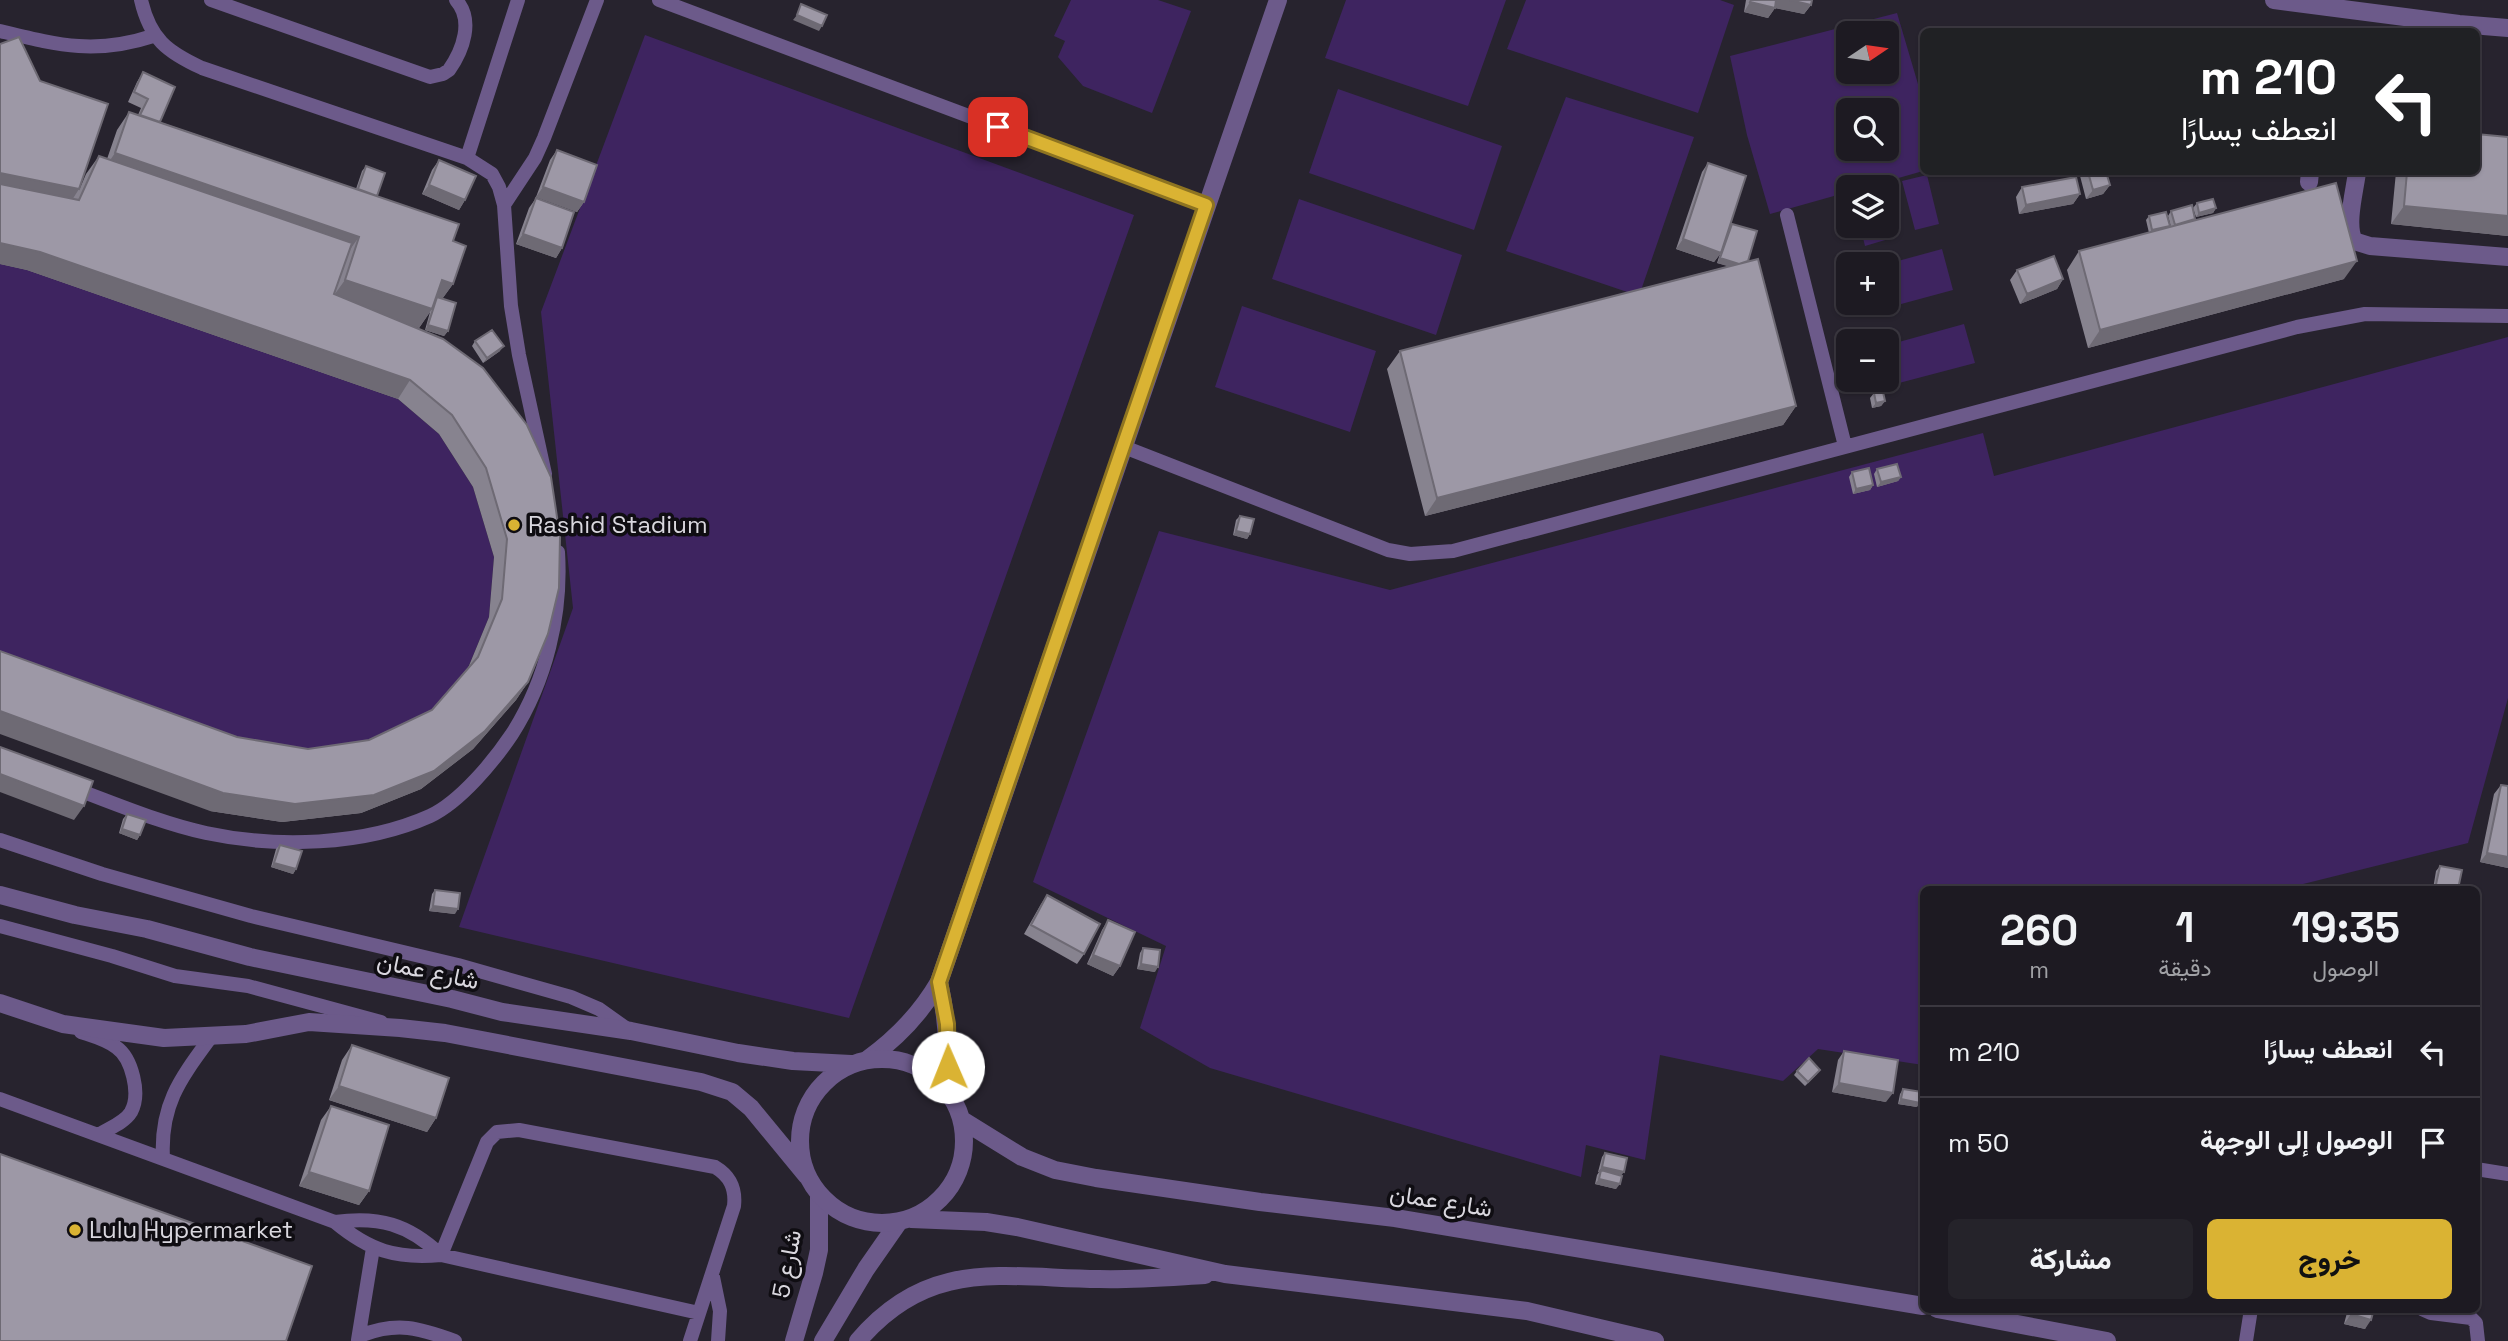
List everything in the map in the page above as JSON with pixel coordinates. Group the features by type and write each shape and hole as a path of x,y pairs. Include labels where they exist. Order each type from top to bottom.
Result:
{"street":[{"path":"807,1176 801,1155 800,1132 805,1111 816,1091 831,1076 859,1062 908,1025 939,982 1278,0"},
{"path":"2274,0 2389,8 2459,28 2508,28"},
{"path":"2357,175 2350,225 2354,242 2370,246 2508,257"},
{"name":"شارع عمان","path":"0,895 75,915 147,929 250,957 502,1012 631,1031 793,1061 859,1062"},
{"path":"939,982 947,1024 946,1088"},
{"path":"0,1003 63,1024 164,1038 246,1034 309,1022 400,1028 701,1082 732,1092 751,1108 807,1176 819,1195 846,1216 863,1222 986,1222 1225,1274 1527,1311 1655,1341"},
{"path":"823,1341 866,1269 904,1221 928,1210 944,1196 955,1180 964,1151 962,1121 956,1103 946,1088 930,1073 911,1063 889,1058 859,1062"},
{"name":"شارع عمان","path":"962,1121 1022,1157 1055,1170 1096,1178 1259,1202 1395,1218 1920,1306"},
{"name":"شارع 5","path":"794,1341 819,1250 819,1195"},
{"path":"858,1341 868,1329 899,1304 928,1289 981,1275 1135,1279 1225,1274"},
{"path":"1958,1313 2108,1341"}],"lane":[{"path":"141,0 153,36 183,60 467,158 492,174 505,205 511,306 519,355 548,483"},
{"path":"211,0 430,77 449,70 466,29 465,13 456,0"},
{"path":"467,158 518,0"},
{"path":"505,205 535,158 544,138 597,0"},
{"path":"659,0 1206,205"},
{"path":"0,31 45,42 106,48 153,36"},
{"path":"1787,215 1845,446"},
{"path":"1124,447 1367,543 1410,554 1431,554 1453,551 2338,318 2396,313 2508,316"},
{"path":"61,783 204,833 261,842 320,842 376,833 431,815 467,788 499,754 523,716 542,674 555,624 559,573 557,534"},
{"path":"0,840 102,874 251,916 458,965 546,989 599,1009 631,1031"},
{"path":"0,926 175,976 248,986 400,1028"},
{"path":"63,1024 117,1047 127,1056 132,1071 134,1104 131,1113 100,1134"},
{"path":"163,1158 162,1135 166,1115 186,1071 211,1037"},
{"path":"0,1099 335,1222 353,1237 373,1248 395,1255 441,1255 699,1313"},
{"path":"441,1255 487,1143 497,1132 512,1129 706,1164 723,1172 733,1187 734,1206 690,1341"},
{"path":"2480,1170 2508,1174"},
{"path":"335,1222 374,1220 393,1224 419,1236 441,1255"},
{"path":"373,1248 359,1338 385,1328 412,1328 455,1341"},
{"path":"713,1276 720,1311 718,1341"},
{"path":"2246,1341 2250,1313"},
{"path":"2431,1313 2471,1318 2476,1323 2478,1341"}],"shaded area":[{"path":"1071,0 1158,0 1191,11 1152,113 1083,86 1058,57 1065,41 1054,36"},
{"path":"1346,0 1506,0 1468,106 1325,58"},
{"path":"1526,0 1720,0 1734,5 1698,113 1507,49"},
{"path":"1897,13 1920,91 1920,172 1899,178 1899,175 1836,175 1836,195 1770,214 1747,135 1730,56 1836,29 1836,84 1899,84 1899,21 1866,21"},
{"path":"645,35 1134,215 849,1018 459,927 573,608 541,312"},
{"path":"1338,89 1502,146 1474,230 1309,173"},
{"path":"1566,97 1694,137 1639,296 1506,251"},
{"path":"1927,175 1939,224 1915,230 1902,181"},
{"path":"1299,199 1462,255 1436,335 1272,279"},
{"path":"1863,238 1892,238 1865,246"},
{"path":"1942,249 1953,290 1899,305 1899,261"},
{"path":"0,264 27,270 398,399 439,434 473,487 494,557 489,617 465,675 419,728 295,768 0,674"},
{"path":"1242,306 1376,351 1350,432 1215,387"},
{"path":"1964,324 1975,363 1899,383 1899,342"},
{"path":"2508,337 2508,698 2468,843 2295,886 1920,886 1920,1065 1818,1049 1783,1081 1660,1055 1645,1160 1586,1145 1581,1177 1210,1068 1140,1028 1166,946 1033,882 1159,531 1390,590 1983,433 1994,476"}],"building":[{"path":"1776,0 1775,8 1750,2"},
{"path":"1790,0 1812,0 1811,5"},
{"path":"801,4 827,15 822,26 797,15"},
{"path":"19,37 40,81 108,104 79,189 0,173 0,44"},
{"path":"143,72 175,87 160,122 140,115 148,99 134,92"},
{"path":"129,112 459,224 453,241 466,246 453,284 442,280 432,309 345,280 359,237 115,153"},
{"path":"2480,134 2508,137 2508,216 2404,206 2407,175 2480,175"},
{"path":"557,150 597,165 584,202 543,187"},
{"name":"Rashid Stadium","path":"99,156 352,243 334,294 443,339 483,368 527,425 551,477 560,537 559,588 548,634 528,682 485,731 434,771 374,795 295,804 223,793 0,711 0,651 237,737 308,749 369,740 432,710 478,657 502,599 507,539 486,468 452,415 410,380 40,252 0,243 0,184 79,200"},
{"path":"439,160 476,176 465,200 429,185"},
{"path":"1708,163 1746,176 1721,253 1683,239"},
{"path":"366,166 385,173 377,196 358,189"},
{"path":"2089,175 2107,175 2110,185 2093,190"},
{"path":"2076,177 2080,194 2026,205 2022,187"},
{"path":"2336,183 2357,261 2100,330 2079,251"},
{"path":"536,198 574,212 562,248 523,234"},
{"path":"2213,199 2216,208 2199,213 2197,203"},
{"path":"2192,205 2195,219 2175,225 2171,211"},
{"path":"2166,212 2170,226 2152,230 2149,216"},
{"path":"1732,224 1757,231 1748,261 1739,264 1720,258"},
{"path":"2054,256 2063,279 2027,294 2017,270"},
{"path":"1758,259 1796,406 1437,498 1400,351"},
{"path":"437,297 456,303 448,331 428,325"},
{"path":"492,330 504,346 487,358 475,341"},
{"path":"1883,392 1885,401 1876,403 1874,393"},
{"path":"1897,464 1901,477 1881,482 1877,469"},
{"path":"1869,468 1873,485 1856,489 1852,472"},
{"path":"1240,516 1254,519 1250,534 1236,531"},
{"path":"0,747 93,781 84,806 0,774"},
{"path":"2501,785 2508,786 2508,857 2487,853"},
{"path":"127,814 146,820 140,835 122,829"},
{"path":"280,845 302,851 296,869 274,863"},
{"path":"2440,866 2462,870 2459,886 2436,886"},
{"path":"435,890 460,893 458,909 433,906"},
{"path":"1047,895 1100,924 1084,954 1031,925"},
{"path":"1108,920 1135,932 1120,966 1093,955"},
{"path":"1143,948 1160,950 1158,967 1141,964"},
{"path":"352,1045 449,1078 436,1118 339,1086"},
{"path":"1844,1051 1898,1060 1893,1093 1839,1083"},
{"path":"1809,1058 1820,1070 1808,1082 1797,1071"},
{"path":"1903,1089 1920,1092 1920,1103 1901,1099"},
{"path":"331,1106 389,1125 369,1191 309,1172"},
{"path":"1605,1153 1627,1158 1624,1172 1602,1167"},
{"name":"Lulu Hypermarket","path":"0,1154 312,1266 286,1341 0,1341"},
{"path":"1601,1170 1622,1176 1620,1184 1599,1179"},
{"path":"2351,1313 2373,1313 2371,1320"}],"place":[{"name":"Rashid Stadium","path":"514,525"},
{"name":"Lulu Hypermarket","path":"75,1230"}],"route":[{"path":"948,1067 947,1024 939,982 1206,205 998,127"}]}
